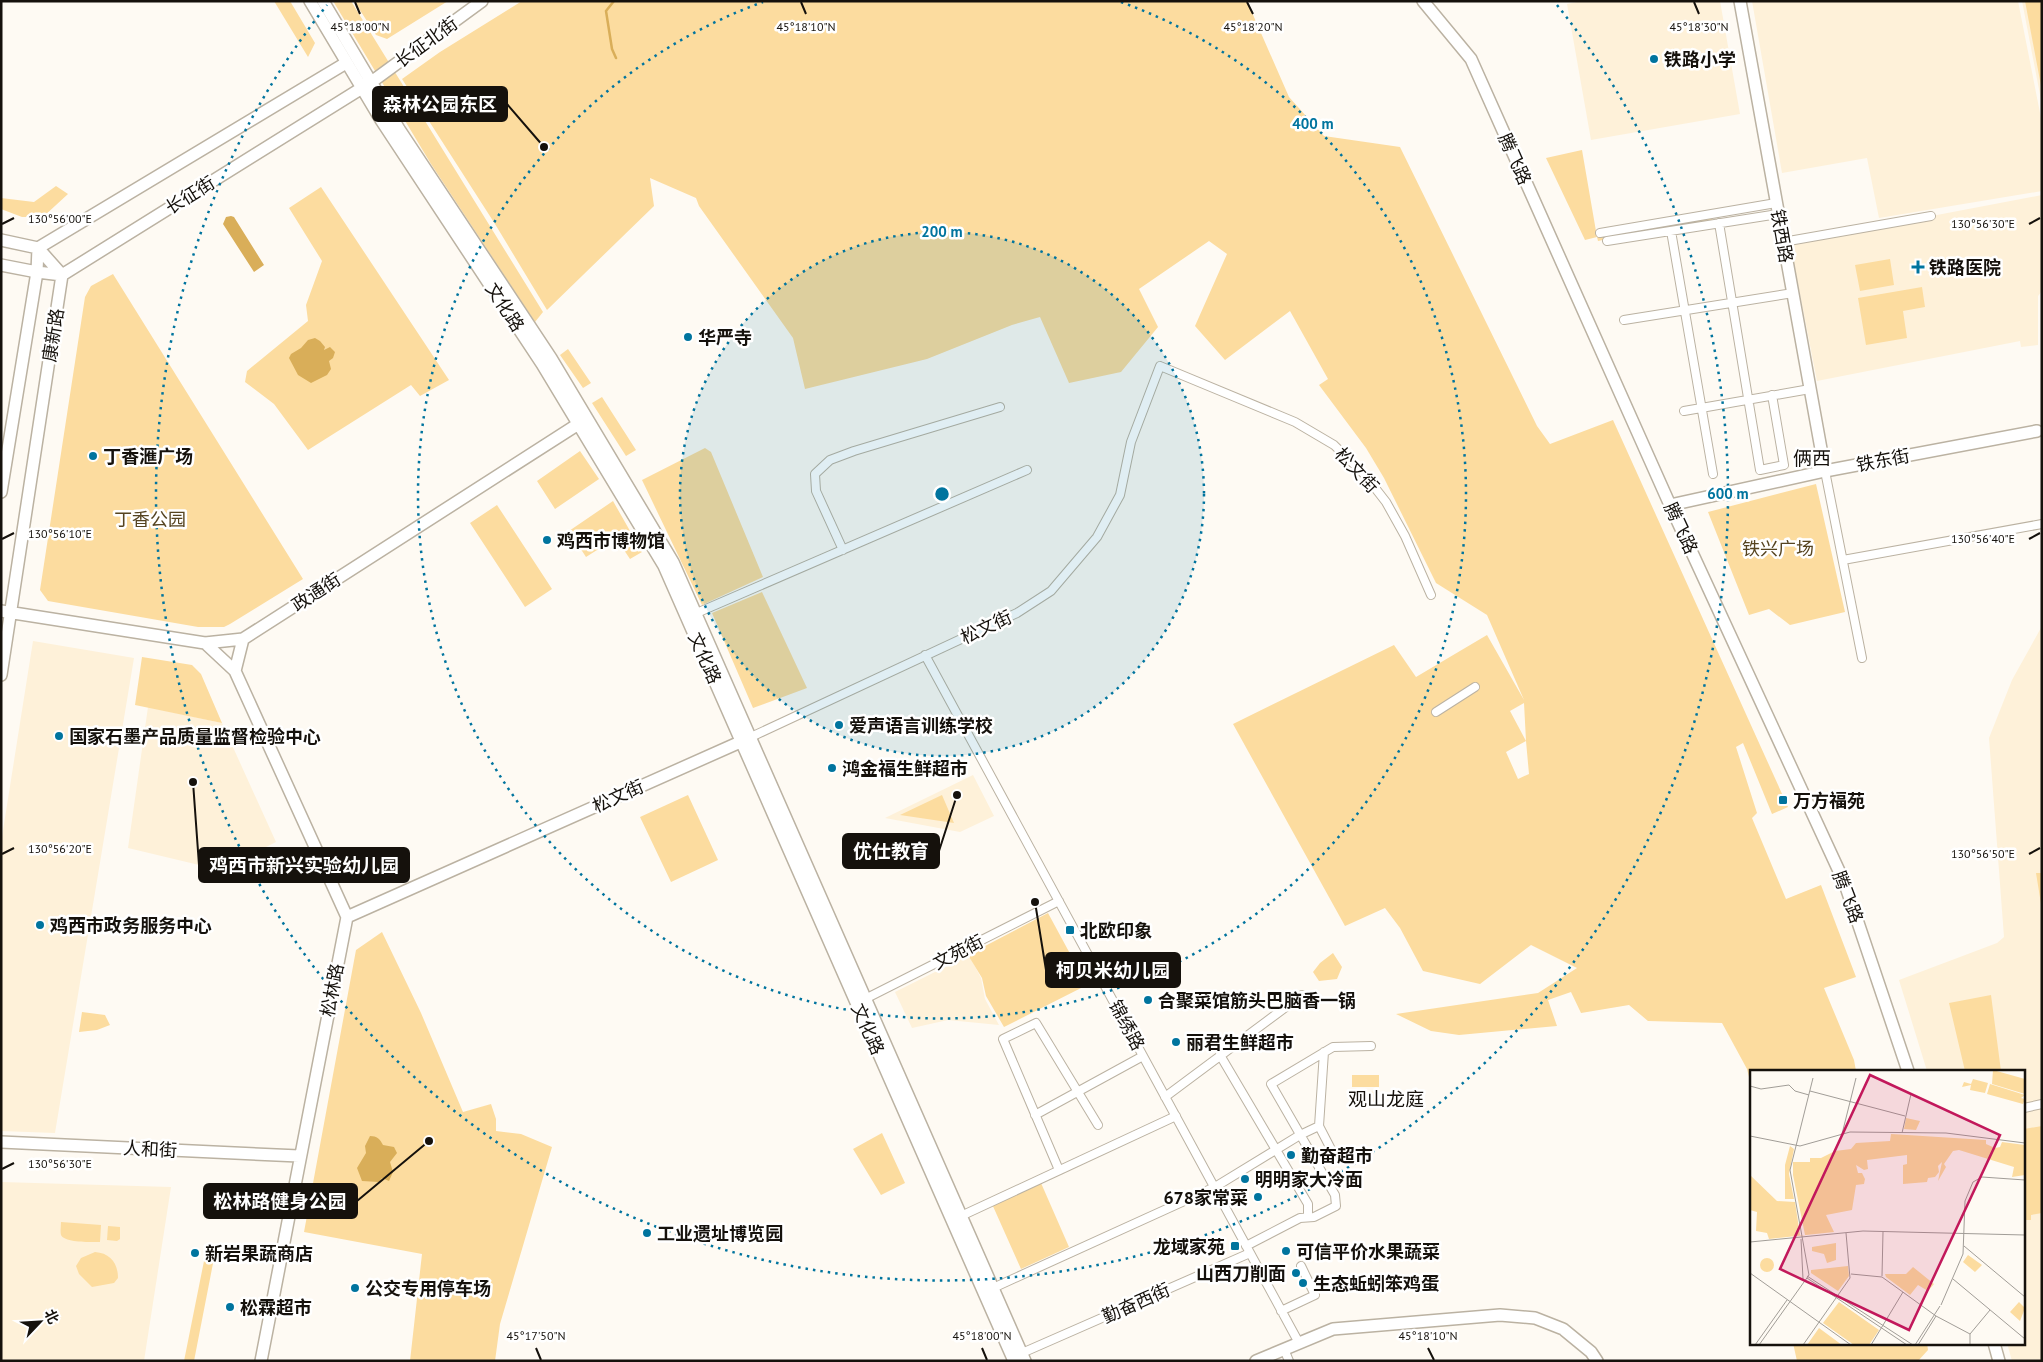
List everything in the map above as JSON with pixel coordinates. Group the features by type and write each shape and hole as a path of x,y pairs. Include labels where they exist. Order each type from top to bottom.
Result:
{"street":[{"name":"文化路","path":"310,1 346,63 399,129 551,358 582,421 673,562 692,616 746,740 1020,1358"},
{"name":"文化路","path":"323,1 365,86"},
{"name":"长征北街","path":"365,86 482,1"},
{"name":"腾飞路","path":"1423,1 1471,59 1670,505 1845,884 1908,1070"},
{"name":"铁西路","path":"1740,1 1825,471"},
{"name":"长征街","path":"38,248 346,63"},
{"name":"长征街","path":"62,275 365,86"},
{"path":"1607,241 1719,223 1777,208"},
{"path":"1600,233 1777,208"},
{"path":"1783,242 1931,216"},
{"path":"1719,223 1760,470 1784,465 1772,395"},
{"path":"1671,231 1713,474"},
{"path":"1,240 38,248 62,275"},
{"name":"康新路","path":"1,492 36,272 38,248"},
{"path":"1,265 62,275"},
{"name":"康新路","path":"1,675 6,611 62,275"},
{"path":"1624,320 1792,293"},
{"name":"松文街","path":"347,916 746,740 1017,613 1051,591 1097,537 1120,495 1130,442 1160,366 1295,422 1334,445 1365,475 1386,502 1405,536 1431,595"},
{"path":"1684,411 1810,389"},
{"path":"843,550 816,491 815,474 830,460 1000,407"},
{"name":"政通街","path":"6,611 205,643 243,639 582,421"},
{"name":"铁东街","path":"1670,505 1825,471 2037,431"},
{"path":"692,616 1028,470"},
{"path":"1825,471 1862,658"},
{"path":"1843,560 2042,524"},
{"path":"235,671 243,639"},
{"path":"205,643 235,671 347,916"},
{"name":"锦绣路","path":"926,655 1299,1343"},
{"path":"1436,712 1475,687"},
{"name":"文苑街","path":"861,1001 1059,901"},
{"name":"松林路","path":"260,1361 347,916"},
{"path":"1165,1097 1302,995"},
{"name":"文化路","path":"861,1001 961,1216 993,1288 1020,1358"},
{"path":"1059,1170 1003,1039 1036,1023 1098,1125"},
{"path":"1300,1135 1271,1084 1333,1047 1371,1046"},
{"path":"1324,1052 1319,1126 1333,1153"},
{"path":"1035,1115 1143,1056"},
{"path":"1220,1056 1308,1204 1308,1217"},
{"path":"2026,1108 2042,1104"},
{"path":"961,1216 1176,1116"},
{"path":"993,1288 1214,1187 1300,1135 1319,1126"},
{"name":"勤奋西街","path":"1020,1358 1248,1250 1300,1218 1314,1216 1336,1206 1335,1195 1300,1135"},
{"name":"人和街","path":"1,1142 300,1156"},
{"path":"1281,1311 1315,1295 1301,1266"},
{"path":"1256,1361 1333,1329 1500,1315 1535,1318 1562,1329 1591,1352 1597,1361"},
{"path":"1994,1344 1999,1361"},
{"path":"1284,1350 1289,1361"}],"shaded area":[{"name":"铁路小学","path":"1582,1 1720,1 1740,114 1591,140 1567,4"},
{"path":"1752,1 2018,1 2042,123 2042,191 1879,218 1867,158 1782,173"},
{"path":"2022,1 2042,1 2042,105"},
{"name":"铁路医院","path":"2042,195 2042,291 2038,296 2038,345 2021,347 2020,341 1817,381 1790,243"},
{"path":"226,217 234,217 264,265 254,272 223,224"},
{"path":"315,338 325,347 324,350 330,347 335,352 333,358 329,361 331,369 327,375 311,383 298,375 289,358 291,354 301,348 308,340"},
{"path":"2042,626 2042,1361 2012,1361 2007,1344 2026,1344 2026,1070 1927,1070 1899,980 1997,943 2004,937 1989,738 2012,680"},
{"path":"33,641 134,658 55,1133 1,1131 1,843"},
{"path":"148,707 222,723 276,842 220,870 128,848"},
{"path":"973,775 994,816 960,832 885,818"},
{"path":"969,955 981,978 985,999 999,1025 948,1020 912,1028 895,992"},
{"path":"370,1136 378,1138 383,1145 394,1147 397,1153 390,1162 393,1172 389,1181 382,1178 379,1182 362,1181 357,1168 366,1153 365,1146"},
{"path":"1,1182 171,1187 144,1361 1,1361"}],"green space":[{"path":"274,1 290,1 315,43 308,57"},
{"path":"333,1 351,1 543,312 535,322 431,164"},
{"path":"354,1 448,1 387,39 376,35"},
{"path":"522,1 1247,1 1289,97 1324,136 1400,147 1537,426 1550,444 1613,420 1788,807 1772,814 1743,743 1736,747 1757,813 1752,818 1786,899 1821,885 1856,977 1824,988 1854,1060 1856,1070 1750,1070 1750,1081 1747,1069 1722,1023 1648,1021 1629,1005 1581,1013 1571,992 1548,1000 1557,1026 1459,1035 1431,1031 1396,1014 1538,993 1577,968 1531,945 1480,984 1423,971 1400,928 1385,908 1345,926 1233,724 1394,645 1416,677 1487,635 1524,700 1487,615 1436,583 1384,478 1366,448 1319,385 1328,379 1290,311 1225,360 1195,326 1227,254 1209,241 1139,289 1158,327 1121,372 1069,383 1040,317 1012,325 927,359 805,389 793,338 699,206 696,198 650,178 654,206 547,310 495,224 402,79 440,52","holes":["1524,703 1526,741 1510,711","1526,741 1529,774 1518,779 1506,752"]},
{"path":"2025,1 2040,1 2042,5 2042,91"},
{"path":"1582,150 1597,237 1585,240 1546,158"},
{"path":"56,186 68,194 43,217 22,217 1,209 1,198 34,202"},
{"path":"321,187 449,380 420,396 411,385 308,450 274,404 245,382 247,371 308,321 306,305 322,261 289,208"},
{"path":"1712,217 1712,221 1673,228 1673,224"},
{"path":"1621,232 1622,236 1598,241 1597,237"},
{"path":"1890,259 1894,285 1860,291 1855,265"},
{"name":"丁香公园","path":"113,274 303,579 224,627 198,627 48,601 40,590 85,297 91,286"},
{"path":"1922,287 1925,307 1903,311 1907,338 1866,345 1858,298"},
{"path":"568,349 591,383 583,388 560,355"},
{"path":"602,397 636,450 626,456 592,403"},
{"path":"705,448 711,452 763,577 702,605 642,480"},
{"path":"580,451 599,479 555,509 537,481"},
{"name":"铁兴广场","path":"1816,484 1845,612 1790,625 1769,609 1749,615 1708,512"},
{"path":"613,501 642,552 630,559 616,538 586,557 569,531"},
{"path":"497,505 552,589 525,607 470,523"},
{"path":"762,592 807,688 753,708 712,613"},
{"path":"142,657 192,665 201,674 222,723 135,705"},
{"path":"688,795 718,860 671,882 640,817"},
{"path":"942,795 954,823 900,815"},
{"path":"2036,873 2042,873 2042,910"},
{"path":"1048,913 1087,985 1004,1027 986,996 982,978 968,955"},
{"path":"382,932 421,1013 463,1112 491,1104 496,1119 496,1131 521,1134 552,1147 500,1324 495,1361 410,1361 422,1254 304,1232 356,950"},
{"path":"1333,953 1342,967 1337,979 1319,981 1313,972 1320,963"},
{"path":"1991,995 2001,1070 1965,1070 1949,1003"},
{"path":"82,1012 105,1015 110,1025 97,1030 79,1032"},
{"path":"1352,1075 1379,1075 1379,1087 1352,1087"},
{"path":"1353,1091 1377,1092 1376,1106 1352,1105"},
{"path":"2042,1126 2042,1213 2031,1215 2031,1220 2026,1220 2026,1129"},
{"path":"882,1133 905,1183 881,1195 853,1149"},
{"path":"1041,1183 1069,1247 1021,1269 992,1204"},
{"path":"61,1222 101,1225 100,1242 79,1242 63,1238 61,1235"},
{"path":"108,1226 120,1227 120,1239 117,1241 107,1240"},
{"path":"207,1246 216,1248 194,1361 184,1361"},
{"path":"95,1252 105,1254 115,1263 118,1278 114,1283 92,1287 79,1274 76,1266 81,1258"},
{"path":"1793,1344 1927,1344 1928,1350 1918,1361 1797,1361"}],"waterway":[{"path":"614,1 606,11 612,49 616,58"}],"place":[{"name":"铁路小学","path":"1654,59"},
{"name":"森林公园东区","path":"544,147"},
{"name":"铁路医院","path":"1918,267"},
{"name":"华严寺","path":"688,337"},
{"name":"丁香滙广场","path":"93,456"},
{"name":"鸡西市博物馆","path":"547,540"},
{"name":"爱声语言训练学校","path":"839,725"},
{"name":"国家石墨产品质量监督检验中心","path":"59,736"},
{"name":"鸿金福生鲜超市","path":"832,768"},
{"name":"鸡西市新兴实验幼儿园","path":"193,782"},
{"name":"优仕教育","path":"957,795"},
{"name":"万方福苑","path":"1783,800"},
{"name":"柯贝米幼儿园","path":"1035,902"},
{"name":"鸡西市政务服务中心","path":"40,925"},
{"name":"北欧印象","path":"1070,930"},
{"name":"合聚菜馆筋头巴脑香一锅","path":"1148,1000"},
{"name":"丽君生鲜超市","path":"1176,1042"},
{"name":"松林路健身公园","path":"429,1141"},
{"name":"勤奋超市","path":"1291,1155"},
{"name":"明明家大冷面","path":"1245,1179"},
{"name":"678家常菜","path":"1258,1197"},
{"name":"工业遗址博览园","path":"647,1233"},
{"name":"龙域家苑","path":"1235,1246"},
{"name":"可信平价水果蔬菜","path":"1286,1251"},
{"name":"新岩果蔬商店","path":"195,1253"},
{"name":"山西刀削面","path":"1296,1273"},
{"name":"生态蚯蚓笨鸡蛋","path":"1303,1283"},
{"name":"公交专用停车场","path":"355,1288"},
{"name":"松霖超市","path":"230,1307"}],"district":[{"name":"俩西","path":"1812,458"},
{"name":"观山龙庭","path":"1386,1099"}]}
